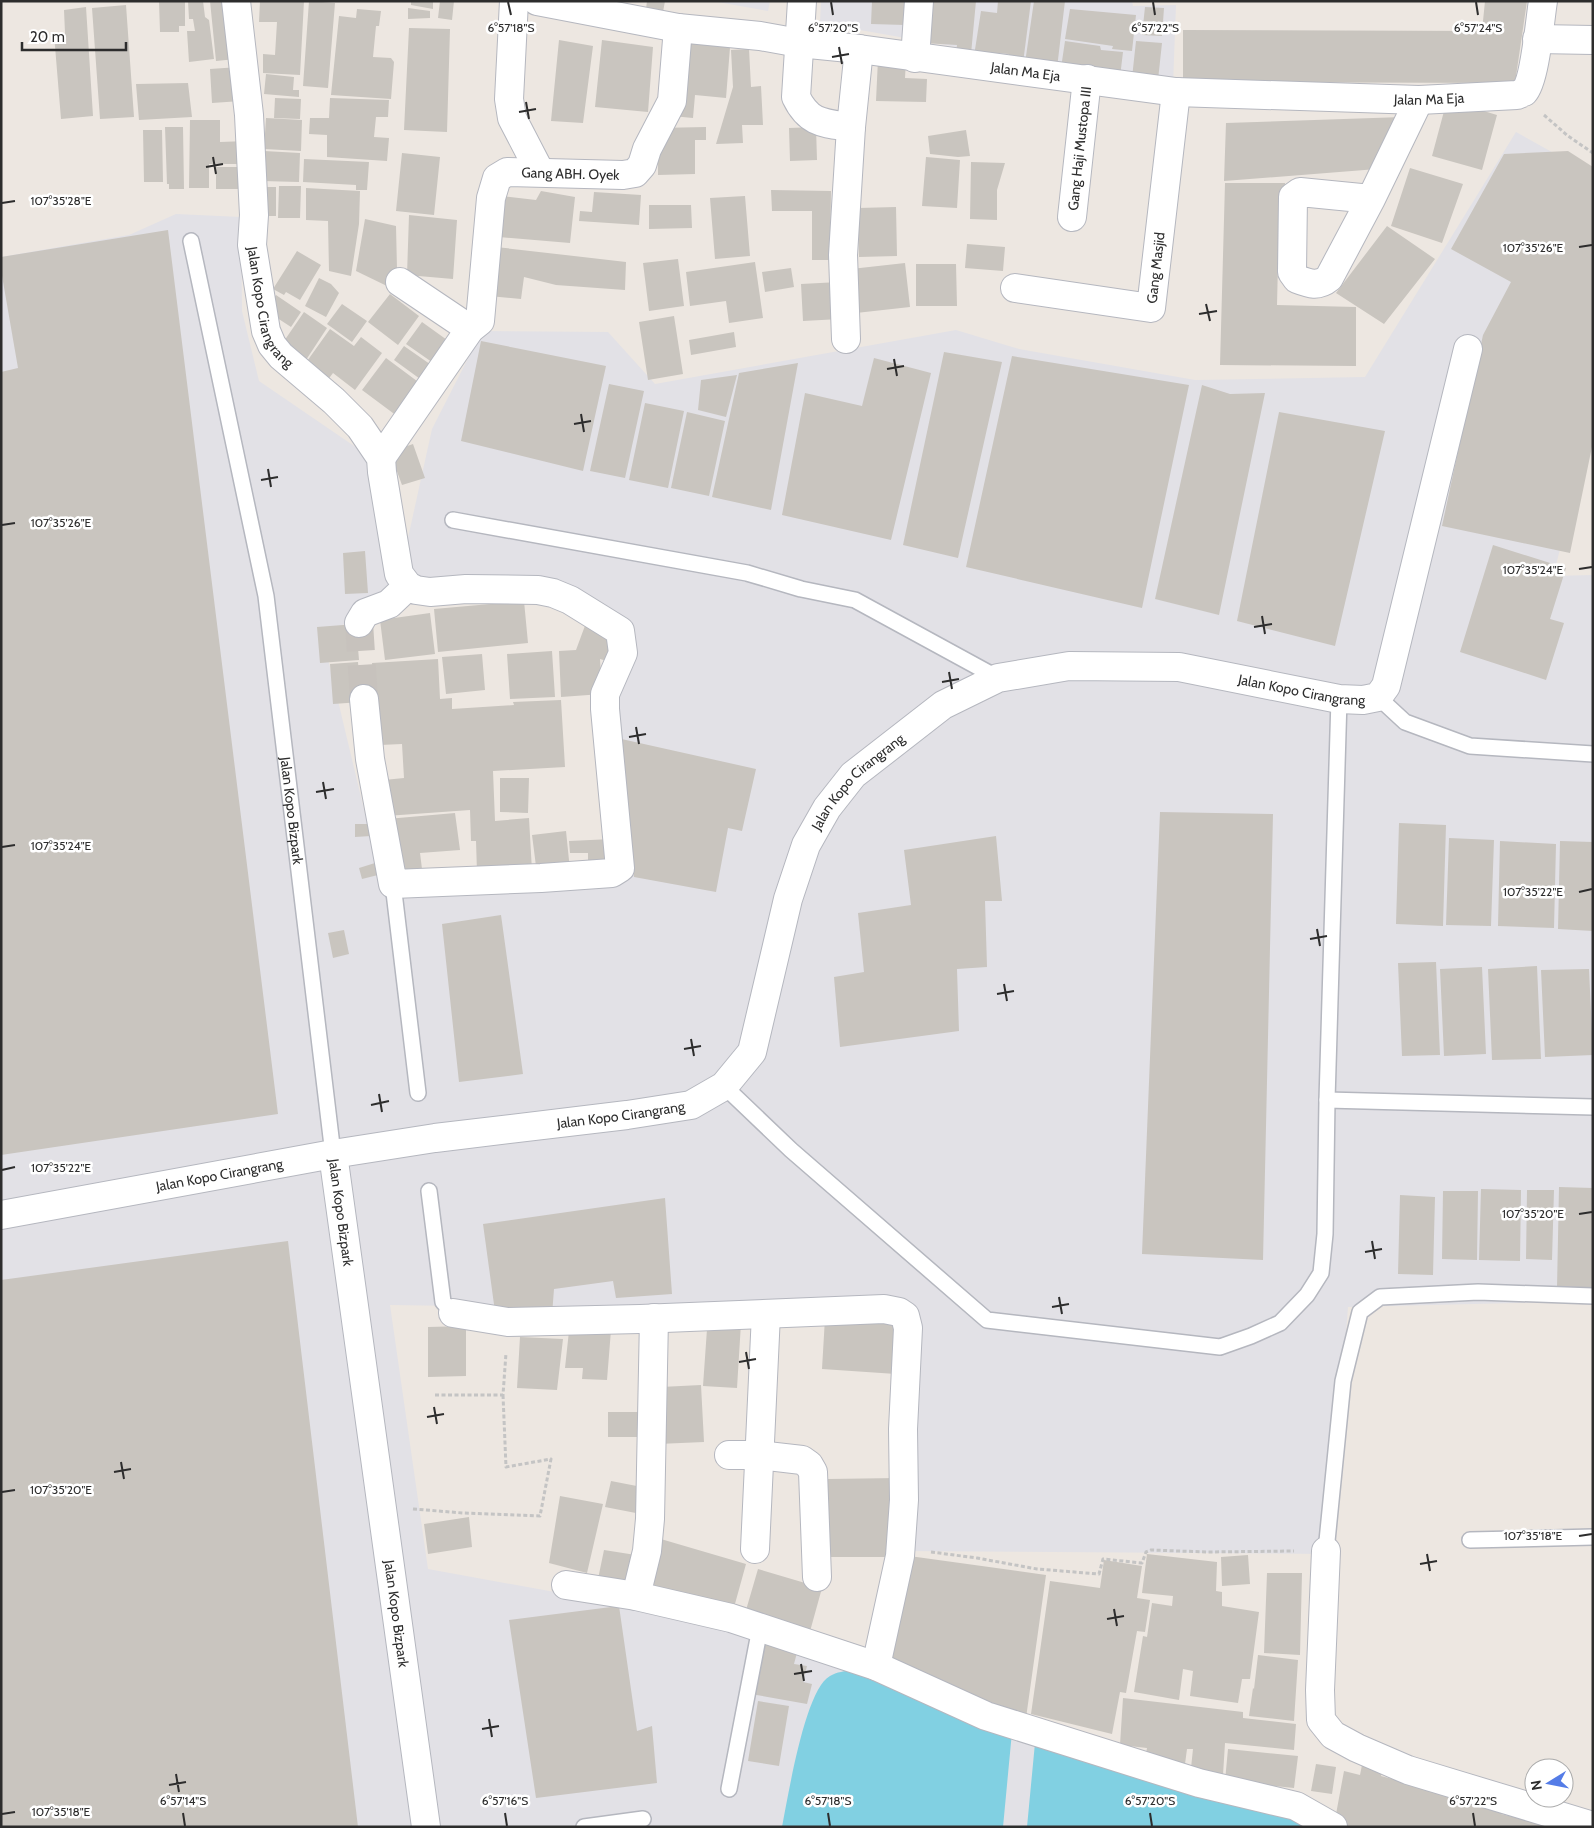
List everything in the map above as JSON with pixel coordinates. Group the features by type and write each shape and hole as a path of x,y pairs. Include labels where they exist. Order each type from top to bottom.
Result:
{"street":[{"name":"Jalan Kopo Cirangrang","path":"236,1 248,115 254,215 252,245 266,330 272,345 281,356 334,401 360,427 381,458 382,472 403,580"},
{"path":"514,1 509,99 512,118 540,172"},
{"name":"Jalan Ma Eja","path":"537,1 631,10 678,28 760,36 800,43 858,49 1176,92 1419,100 1520,94"},
{"path":"802,1 796,97 802,110 819,122 851,127"},
{"path":"915,58 919,1"},
{"path":"1520,94 1529,83 1533,70 1543,1"},
{"name":"Gang ABH. Oyek","path":"475,325 491,198 497,178 507,172 623,175 635,173 642,165 647,149 672,101 678,28"},
{"path":"1538,38 1593,40"},
{"path":"846,339 843,256 858,49"},
{"name":"Gang Haji Mustopa III","path":"1072,218 1087,79"},
{"name":"Gang Masjid","path":"1015,288 1151,308 1176,92"},
{"path":"1371,199 1419,100"},
{"path":"381,458 475,325 400,282"},
{"path":"1378,696 1386,686 1468,350"},
{"path":"359,623 365,613 389,604 403,580 416,590 430,592 447,589 479,589 538,590 553,593 570,600 620,631 622,653 605,694 620,868 612,873 393,884 370,759 364,700"},
{"name":"Jalan Kopo Cirangrang","path":"1,1215 333,1154 435,1138 628,1115 691,1105 724,1086 752,1052 788,899 806,845 827,808 853,775 943,705 998,678 1069,666 1179,667 1339,699 1363,700 1378,696"},
{"name":"Jalan Kopo Bizpark","path":"333,1154 426,1827"},
{"path":"453,1313 508,1322 884,1309 899,1312 905,1316 908,1328 903,1428 904,1500 901,1549 876,1666"},
{"path":"755,1549 766,1314"},
{"path":"636,1596 648,1551 654,1318"},
{"path":"729,1455 759,1454 802,1460 809,1465 814,1472 817,1576"},
{"path":"1326,1551 1320,1690 1322,1720 1333,1735 1356,1748 1408,1770 1593,1826"},
{"path":"566,1586 636,1596 731,1618 876,1666 986,1716 1199,1784 1296,1806 1333,1827"}],"lane":[{"name":"Jalan Kopo Bizpark","path":"191,241 266,596 333,1154"},
{"path":"453,520 747,573 801,589 855,600 998,678"},
{"name":"Jalan Kopo Cirangrang","path":"1378,696 1405,722 1470,746 1593,754"},
{"path":"724,1086 792,1150 988,1320 1220,1347 1252,1336 1280,1323 1307,1295 1321,1273 1325,1234 1327,1100 1339,699"},
{"path":"393,884 418,1093"},
{"path":"1327,1100 1593,1107"},
{"path":"429,1191 443,1302 453,1313"},
{"path":"1326,1551 1343,1380 1360,1312 1380,1297 1478,1292 1593,1296"},
{"path":"1470,1540 1593,1538"},
{"path":"730,1789 760,1628"},
{"path":"584,1827 643,1819"}],"path":[{"path":"1520,94 1568,136 1593,154"},
{"path":"381,1507 540,1516 550,1459 506,1467 503,1395 508,1322"},
{"path":"435,1395 503,1395"},
{"path":"901,1549 977,1558 1037,1569 1099,1574 1103,1559 1142,1563 1146,1552 1151,1550 1206,1552 1326,1551"}],"shaded area":[{"path":"712,1 770,1 768,11"},
{"path":"821,1 1132,1 1133,6 1176,5 1173,85 820,23"},
{"path":"1516,132 1593,175 1593,425 1553,576 1593,575 1593,1301 1348,1307 1329,1554 901,1551 902,1312 390,1305 428,1569 709,1620 1302,1827 1,1827 1,257 129,235 176,214 241,217 242,311 259,381 379,463 397,589 323,638 382,885 621,865 616,625 555,604 416,589 406,547 432,429 482,331 608,332 655,384 956,330 1019,349 1195,380 1365,377"}],"water":[{"path":"852,1670 1012,1732 1003,1827 782,1827 793,1769 805,1722 813,1701 821,1685 830,1676"},
{"path":"1035,1743 1240,1798 1310,1827 1027,1827"}],"building":[{"path":"159,1 185,1 185,26 179,26 179,32 160,32"},
{"path":"188,1 203,1 205,17 209,20 214,59 189,62 187,31 195,31 193,19 189,19"},
{"path":"210,1 232,1 236,59 216,61"},
{"path":"260,1 304,1 300,75 263,73 263,54 275,55 277,22 259,22"},
{"path":"309,1 335,3 328,88 303,86"},
{"path":"433,1 433,9 411,5 411,2"},
{"path":"440,1 454,1 452,20 438,18"},
{"path":"647,1 665,1 663,12 646,9"},
{"path":"872,1 917,1 905,25 871,24"},
{"path":"926,1 976,1 971,54 956,53 957,45 923,43"},
{"path":"998,1 1031,1 1023,63 1008,61 1009,54 997,53 997,59 974,56 981,11 997,13"},
{"path":"1034,1 1065,1 1057,68 1025,63"},
{"path":"1485,1 1527,1 1515,83 1183,82 1183,30 1482,31"},
{"path":"126,5 134,117 100,119 92,8"},
{"path":"86,7 93,116 61,119 54,34 65,33 64,10"},
{"path":"1145,7 1164,8 1162,36 1142,35"},
{"path":"408,8 430,11 430,18 408,19"},
{"path":"357,9 381,11 379,26 376,26 373,57 391,58 394,62 391,99 331,95 339,16 356,18"},
{"path":"1070,9 1136,15 1132,51 1112,49 1113,46 1065,39"},
{"path":"409,28 450,29 447,132 404,130"},
{"path":"679,30 731,35 726,98 695,95 693,118 672,116"},
{"path":"559,40 593,46 583,123 551,121"},
{"path":"602,40 653,47 648,112 595,107"},
{"path":"1065,41 1100,46 1101,50 1123,52 1120,77 1061,68"},
{"path":"1136,41 1162,43 1158,80 1132,78"},
{"path":"749,49 751,87 761,86 763,125 742,125 743,143 716,144 733,87 731,50"},
{"path":"878,59 906,60 905,78 927,79 926,102 876,101"},
{"path":"239,67 241,101 212,103 210,69"},
{"path":"266,74 294,77 293,90 299,90 299,97 264,94"},
{"path":"188,83 192,117 139,120 136,84"},
{"path":"275,98 301,99 300,119 274,118"},
{"path":"330,98 389,100 388,117 376,117 374,137 389,138 387,161 327,157 327,135 309,134 310,118 329,118"},
{"path":"1447,100 1497,115 1482,170 1432,156"},
{"path":"1403,117 1377,169 1224,181 1226,123"},
{"path":"266,118 302,120 301,151 264,149"},
{"path":"190,120 220,120 220,142 247,141 247,164 209,164 209,188 189,188"},
{"path":"165,127 183,127 184,189 169,189 169,184 167,184"},
{"path":"706,127 706,140 695,140 695,174 658,175 658,128"},
{"path":"816,127 817,160 790,161 789,128"},
{"path":"143,130 162,130 163,182 144,182"},
{"path":"966,130 970,156 958,157 930,154 928,136"},
{"path":"264,151 300,153 299,182 262,181"},
{"path":"1568,151 1593,167 1593,442 1570,553 1442,526 1483,335 1511,282 1451,249 1504,154"},
{"path":"402,153 440,157 434,215 396,211"},
{"path":"926,157 960,160 957,208 922,206"},
{"path":"304,159 369,162 367,190 356,190 356,185 303,182"},
{"path":"971,162 1005,163 997,190 997,220 970,219"},
{"path":"216,167 247,167 247,189 216,189"},
{"path":"1410,168 1463,184 1442,243 1391,226"},
{"path":"1225,183 1285,183 1285,263 1278,263 1277,305 1356,307 1356,366 1220,365"},
{"path":"279,186 301,186 300,218 278,218"},
{"path":"260,187 276,187 276,216 259,216"},
{"path":"306,188 360,191 359,224 351,276 329,271 328,221 306,220"},
{"path":"771,190 831,191 830,260 812,260 812,211 772,211"},
{"path":"541,191 575,197 570,243 499,237 502,196 536,200"},
{"path":"594,192 641,195 639,225 579,221 580,211 592,212"},
{"path":"745,196 750,256 715,259 710,198"},
{"path":"649,205 691,205 692,228 649,229"},
{"path":"896,207 897,256 859,257 858,208"},
{"path":"409,215 457,220 453,279 407,275"},
{"path":"365,219 396,226 397,269 389,287 356,271"},
{"path":"1387,226 1435,259 1384,324 1336,293"},
{"path":"168,230 278,1114 1,1155 1,372 18,368 1,270 1,257"},
{"path":"967,244 1005,247 1003,271 965,268"},
{"path":"496,247 626,262 625,290 556,285 524,277 521,299 489,296"},
{"path":"297,251 321,265 300,300 286,292 284,295 273,289"},
{"path":"678,259 684,306 649,311 643,263"},
{"path":"755,262 763,318 729,323 726,301 690,306 686,272"},
{"path":"905,263 910,307 856,313 851,269"},
{"path":"916,264 956,264 957,306 916,306"},
{"path":"791,268 794,287 765,292 762,272"},
{"path":"319,278 331,284 339,293 326,317 305,306"},
{"path":"839,282 840,319 803,321 801,284"},
{"path":"390,294 419,316 398,345 368,322"},
{"path":"276,295 301,312 291,327 265,310"},
{"path":"342,304 367,321 352,342 327,324"},
{"path":"304,312 327,328 306,360 282,344"},
{"path":"674,316 683,374 648,380 639,322"},
{"path":"422,322 454,345 439,367 406,344"},
{"path":"330,329 354,346 361,337 382,353 355,390 333,373 327,381 305,364"},
{"path":"734,332 736,347 691,355 689,340"},
{"path":"481,341 606,366 583,471 461,441"},
{"path":"404,346 437,369 427,384 394,360"},
{"path":"944,352 1002,362 958,558 903,545"},
{"path":"1012,356 1189,385 1142,608 966,567"},
{"path":"386,358 425,387 401,419 362,390"},
{"path":"874,358 931,373 891,540 782,515 805,393 862,406"},
{"path":"798,363 771,510 712,497 739,373"},
{"path":"737,375 726,417 698,410 701,380"},
{"path":"609,384 644,391 625,478 590,471"},
{"path":"1202,385 1230,394 1265,393 1219,615 1155,599"},
{"path":"645,403 684,411 668,488 629,480"},
{"path":"687,412 725,421 709,496 671,488"},
{"path":"1279,412 1385,431 1335,646 1237,621"},
{"path":"413,444 425,478 402,485 390,452"},
{"path":"1493,545 1566,568 1550,619 1564,623 1546,680 1460,652"},
{"path":"365,551 368,593 345,594 343,553"},
{"path":"524,601 528,643 438,652 434,609"},
{"path":"430,613 435,654 385,660 380,620"},
{"path":"586,623 618,634 607,661 600,659 602,694 561,697 559,651 576,650"},
{"path":"356,624 359,660 320,663 317,627"},
{"path":"552,651 555,697 510,699 507,654"},
{"path":"482,654 485,690 446,694 442,657"},
{"path":"438,659 440,699 452,698 452,709 514,705 513,702 561,700 565,767 493,771 495,821 529,818 532,871 477,872 476,841 471,841 470,810 386,816 384,780 404,778 402,744 380,745 372,663"},
{"path":"358,662 361,702 333,704 330,664"},
{"path":"617,738 756,769 742,831 728,828 716,892 634,877"},
{"path":"500,778 529,778 528,813 500,812"},
{"path":"1160,812 1273,814 1263,1260 1142,1254"},
{"path":"455,813 460,850 420,853 423,877 395,881 387,819"},
{"path":"1399,823 1446,825 1443,926 1396,924"},
{"path":"355,824 371,824 371,836 355,837"},
{"path":"566,831 570,870 537,874 532,835"},
{"path":"996,836 1002,901 985,901 987,967 957,969 959,1031 840,1047 834,977 864,972 858,913 911,905 904,850"},
{"path":"1449,838 1494,840 1491,926 1446,925"},
{"path":"612,839 614,866 588,868 588,853 570,853 569,841"},
{"path":"1500,841 1556,844 1554,928 1498,926"},
{"path":"1560,841 1593,842 1593,931 1558,929"},
{"path":"375,863 378,875 362,879 359,868"},
{"path":"501,915 523,1074 459,1082 442,924"},
{"path":"344,930 349,954 333,958 328,933"},
{"path":"1436,962 1440,1055 1402,1056 1398,963"},
{"path":"1537,966 1541,1059 1492,1060 1488,969"},
{"path":"1482,967 1486,1054 1444,1056 1440,969"},
{"path":"1589,969 1593,1055 1545,1057 1541,970"},
{"path":"1559,1187 1593,1188 1593,1289 1557,1288"},
{"path":"1481,1189 1521,1190 1520,1261 1479,1260"},
{"path":"1527,1190 1554,1190 1552,1260 1526,1259"},
{"path":"1443,1191 1478,1191 1477,1260 1442,1259"},
{"path":"1400,1195 1435,1197 1433,1275 1398,1274"},
{"path":"665,1198 672,1294 616,1298 613,1281 554,1289 552,1315 496,1319 483,1224"},
{"path":"288,1241 358,1827 1,1827 1,1280"},
{"path":"825,1318 901,1322 896,1374 822,1369"},
{"path":"741,1323 737,1388 703,1386 707,1329"},
{"path":"466,1326 466,1376 428,1377 428,1327"},
{"path":"611,1330 607,1380 582,1379 583,1368 565,1368 569,1331"},
{"path":"520,1337 563,1339 557,1390 517,1388"},
{"path":"701,1385 704,1442 658,1444 661,1387"},
{"path":"608,1412 648,1412 648,1437 608,1437"},
{"path":"898,1478 898,1557 828,1557 828,1479"},
{"path":"611,1481 647,1488 641,1514 605,1507"},
{"path":"560,1496 603,1504 587,1573 549,1563"},
{"path":"469,1517 472,1547 428,1554 424,1524"},
{"path":"654,1537 746,1564 733,1611 641,1583"},
{"path":"604,1550 642,1556 636,1586 598,1579"},
{"path":"1147,1554 1217,1562 1216,1591 1222,1592 1222,1606 1259,1612 1250,1679 1242,1679 1238,1703 1190,1696 1193,1671 1183,1669 1179,1700 1134,1692 1143,1636 1147,1637 1152,1603 1172,1606 1173,1596 1142,1593"},
{"path":"902,1555 1046,1575 1026,1718 882,1666"},
{"path":"1248,1555 1250,1584 1222,1586 1221,1557"},
{"path":"1104,1560 1142,1566 1137,1598 1150,1600 1145,1632 1137,1631 1126,1693 1120,1692 1112,1734 1031,1714 1050,1581 1100,1588"},
{"path":"758,1569 822,1588 809,1635 744,1617"},
{"path":"1267,1573 1302,1573 1300,1655 1264,1653"},
{"path":"619,1606 637,1731 652,1726 657,1783 536,1798 509,1620"},
{"path":"763,1638 799,1645 794,1664 807,1666 803,1682 812,1684 807,1704 751,1694"},
{"path":"1258,1655 1298,1660 1294,1721 1249,1716"},
{"path":"1123,1698 1243,1712 1243,1718 1296,1724 1294,1750 1225,1743 1223,1775 1191,1768 1193,1749 1187,1749 1185,1764 1145,1759 1147,1748 1120,1745"},
{"path":"758,1701 789,1706 779,1766 748,1761"},
{"path":"1228,1749 1298,1756 1294,1788 1225,1781"},
{"path":"1316,1764 1336,1767 1332,1794 1311,1791"},
{"path":"1362,1765 1383,1768 1381,1776 1502,1808 1501,1814 1529,1821 1530,1818 1559,1827 1337,1827 1334,1825 1344,1771 1360,1775"}],"tunnel":[{"path":"359,623 364,699"}]}
